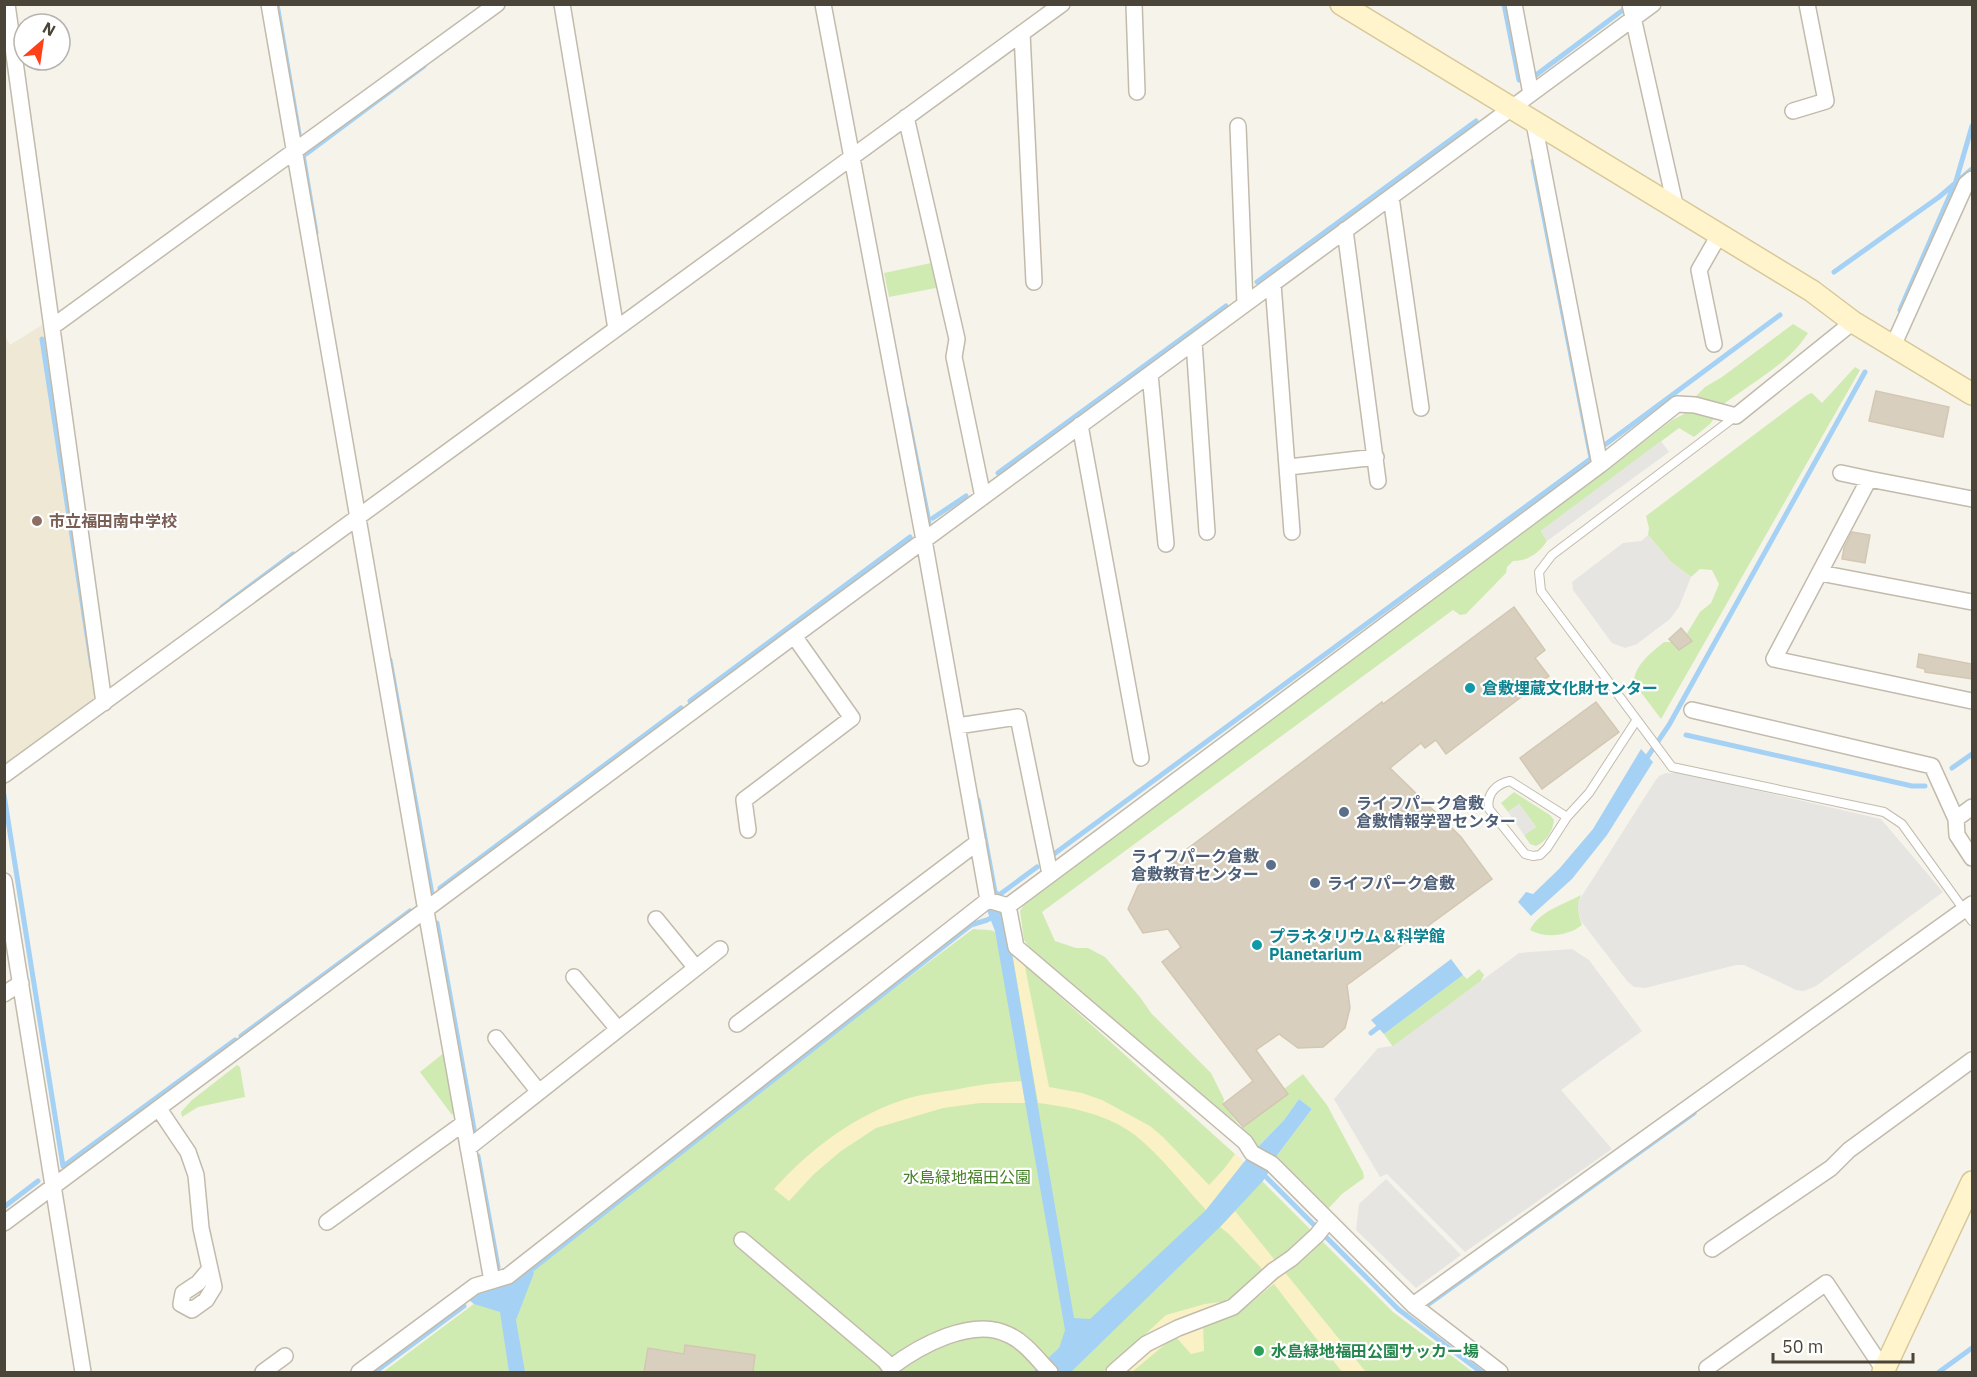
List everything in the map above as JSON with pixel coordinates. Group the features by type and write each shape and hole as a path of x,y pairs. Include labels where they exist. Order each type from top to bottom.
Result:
{"street":[{"path":"7,4 104,703"},
{"path":"268,4 492,1281"},
{"path":"52,327 497,4"},
{"path":"562,4 616,329"},
{"path":"823,4 850,158 924,540 988,900"},
{"path":"4,775 1062,4"},
{"path":"1134,4 1137,92"},
{"path":"1341,4 1812,291 1853,322 1972,394"},
{"path":"1514,4 1531,94"},
{"path":"4,1223 794,636 1511,109 1631,12 1653,4"},
{"path":"1793,111 1826,101 1807,4"},
{"path":"1631,12 1676,209"},
{"path":"1022,33 1034,282"},
{"path":"906,117 957,339 954,357 983,497"},
{"path":"1534,123 1600,465"},
{"path":"1238,126 1245,304"},
{"path":"1893,346 1966,184 1972,179"},
{"path":"1391,197 1421,408"},
{"path":"1345,230 1378,481"},
{"path":"1714,344 1700,270 1719,235"},
{"path":"1273,284 1289,466 1292,532"},
{"path":"1008,906 1600,465 1677,404 1695,405 1736,416 1853,322"},
{"path":"1194,342 1207,532"},
{"path":"1150,374 1166,544"},
{"path":"1080,425 1141,759"},
{"path":"1289,466 1376,457"},
{"path":"1841,473 1972,499"},
{"path":"1869,479 1774,660 1972,701"},
{"path":"1820,573 1972,602"},
{"path":"747,830 744,800 852,718 794,636"},
{"path":"1692,710 1932,766 1956,819 1957,836 1972,858"},
{"path":"957,726 1018,717 1050,874"},
{"path":"1956,819 1972,807"},
{"path":"736,1024 978,842"},
{"path":"4,881 83,1372"},
{"path":"988,900 1008,906"},
{"path":"359,1372 475,1286 508,1276 988,900"},
{"path":"1008,906 1016,947 1245,1143 1252,1153 1272,1164 1413,1305 1500,1372"},
{"path":"1413,1305 1970,912"},
{"path":"656,919 696,968"},
{"path":"468,1148 720,949"},
{"path":"574,977 618,1029"},
{"path":"4,994 21,982"},
{"path":"496,1038 539,1092"},
{"path":"1712,1249 1831,1167 1849,1150 1972,1060"},
{"path":"159,1109 188,1152 196,1175 201,1228 209,1270"},
{"path":"327,1222 464,1123"},
{"path":"1883,1371 1972,1182"},
{"path":"1114,1372 1137,1350 1155,1338 1233,1307 1317,1235 1328,1221"},
{"path":"742,1240 885,1360 890,1370 902,1359 941,1339 971,1329 985,1329 1009,1335 1050,1372"},
{"path":"1707,1368 1826,1283 1883,1371"},
{"path":"263,1372 285,1356"}],"lane":[{"path":"1736,416 1552,555 1539,572 1541,591 1672,767 1884,812 1902,824 1970,912"},
{"path":"1567,817 1510,781 1503,783 1489,794 1490,809 1525,854 1540,855 1567,817 1589,792 1636,721"}],"shaded area":[{"name":"市立福田南中学校","path":"42,325 95,698 5,763 5,336 10,345"},
{"path":"1661,441 1669,452 1547,541 1541,531"},
{"path":"1648,535 1671,562 1691,577 1679,607 1670,619 1637,644 1625,648 1612,643 1573,590 1572,582 1623,543 1641,541"},
{"path":"1666,773 1682,773 1881,819 1943,892 1816,986 1804,991 1796,990 1744,965 1736,965 1645,988 1634,987 1581,921 1578,902 1655,781"},
{"path":"1519,804 1536,827 1524,835 1508,812"},
{"path":"1572,949 1589,960 1642,1031 1561,1090 1612,1149 1465,1252 1387,1174 1380,1177 1334,1099 1378,1048 1393,1046 1519,953"},
{"path":"1386,1179 1461,1255 1416,1288 1356,1230 1359,1204"}],"green space":[{"path":"931,263 936,288 889,297 884,273"},
{"path":"1793,324 1808,333 1790,355 1767,373 1720,407 1693,399 1705,387"},
{"path":"1855,367 1860,370 1661,719 1634,683 1637,671 1644,660 1664,642 1672,642 1679,650 1691,641 1686,635 1700,612 1711,603 1719,584 1712,570 1700,569 1691,577 1671,562 1648,535 1646,516 1807,395 1812,393 1822,403"},
{"path":"1692,410 1716,416 1694,437 1679,428 1541,531 1547,541 1540,549 1533,556 1513,561 1507,567 1506,573 1466,614 1460,615 1453,610 1042,912 1055,941 1076,948 1088,948 1105,957 1151,1013 1211,1073 1224,1099 1223,1104 1241,1128 1288,1094 1284,1089 1303,1074 1327,1105 1363,1172 1364,1178 1342,1194 1326,1211 1272,1162 1312,1109 1299,1099 1284,1120 1255,1150 1242,1134 1033,952 1024,940 1020,911 1028,898 1541,520 1672,420"},
{"path":"1514,792 1550,815 1554,820 1548,836 1536,846 1530,844 1524,835 1536,827 1519,804 1508,812 1501,803"},
{"path":"1581,895 1578,910 1582,925 1570,932 1557,935 1543,935 1530,930 1545,913"},
{"name":"水島緑地福田公園","path":"973,929 991,930 1008,941 1029,969 1235,1154 1393,1312 1473,1372 383,1372"},
{"path":"1479,969 1484,975 1481,981 1393,1047 1384,1034 1463,975 1467,979"},
{"path":"445,1052 456,1108 452,1115 420,1072"},
{"path":"237,1065 240,1067 245,1097 198,1107 182,1117 181,1112 192,1100"}],"sand":[{"path":"1010,941 1025,967 1049,1087 1082,1093 1102,1100 1150,1126 1209,1185 1235,1154 1244,1162 1206,1210 1172,1171 1135,1135 1101,1117 1038,1103"},
{"path":"1022,1081 1025,1103 980,1103 943,1108 876,1128 841,1151 814,1174 789,1201 774,1189 819,1146 871,1113 926,1094"},
{"path":"1235,1211 1366,1372 1342,1372 1274,1284 1243,1309 1203,1325 1204,1351 1191,1354 1175,1336 1132,1372 1101,1372 1108,1369 1166,1315 1205,1304 1228,1301 1248,1291 1265,1272 1220,1227"}],"water":[{"path":"1641,749 1653,762 1607,835 1572,879 1531,916 1518,902 1526,892 1533,894 1559,869 1593,829"},
{"path":"986,908 1005,912 1074,1318 1090,1319 1206,1210 1248,1157 1270,1170 1263,1181 1220,1227 1071,1372 1033,1372 1059,1348 1065,1330 995,931"},
{"path":"1451,959 1463,975 1384,1034 1371,1020"},
{"path":"1299,1099 1312,1109 1272,1162 1255,1150 1284,1120"},
{"path":"527,1264 534,1273 516,1320 525,1372 509,1372 500,1312 474,1304 469,1300"}],"building":[{"path":"1876,391 1949,407 1943,437 1869,421"},
{"path":"1852,532 1870,535 1865,563 1842,559 1844,548"},
{"name":"ライフパーク倉敷","path":"1514,607 1545,650 1535,658 1549,676 1446,754 1436,740 1425,748 1421,743 1390,768 1461,837 1492,879 1347,985 1350,1008 1345,1028 1323,1047 1298,1048 1279,1034 1256,1050 1288,1094 1243,1127 1223,1104 1253,1081 1162,962 1181,947 1168,929 1143,933 1128,909 1138,886 1382,702 1383,704"},
{"path":"1681,628 1692,641 1679,650 1669,639"},
{"path":"1919,654 1972,664 1972,679 1925,672 1925,669 1917,667"},
{"path":"1596,702 1619,732 1542,789 1520,758"},
{"path":"685,1345 755,1355 753,1372 644,1372 648,1348 684,1354"}],"waterway":[{"path":"277,4 299,134"},
{"path":"1504,4 1519,80"},
{"path":"1536,75 1627,7"},
{"path":"306,154 424,66"},
{"path":"1257,282 1476,121"},
{"path":"1900,310 1956,181 1972,126"},
{"path":"303,155 316,233"},
{"path":"1533,161 1591,458"},
{"path":"1834,272 1939,197 1972,169"},
{"path":"998,473 1226,306"},
{"path":"1606,444 1780,315"},
{"path":"42,339 92,667"},
{"path":"1644,762 1669,725 1865,372"},
{"path":"906,407 929,522"},
{"path":"1054,854 1593,457"},
{"path":"933,518 966,496"},
{"path":"690,701 910,537"},
{"path":"222,607 293,554"},
{"path":"390,660 432,894"},
{"path":"440,888 681,708"},
{"path":"1686,735 1912,786 1925,786"},
{"path":"1952,768 1972,754"},
{"path":"4,795 63,1166"},
{"path":"978,800 995,892 999,895 1037,867"},
{"path":"241,1036 410,911"},
{"path":"526,1274 971,925 997,915"},
{"path":"437,923 474,1129"},
{"path":"1371,1033 1384,1023"},
{"path":"65,1165 235,1040"},
{"path":"1426,1306 1694,1113"},
{"path":"478,1156 498,1267"},
{"path":"1262,1173 1398,1309 1481,1372"},
{"path":"4,1207 38,1181"},
{"path":"375,1372 464,1306"},
{"path":"1939,1372 1972,1348"}],"place":[{"name":"市立福田南中学校","path":"37,521"},
{"name":"倉敷埋蔵文化財センター","path":"1470,688"},
{"name":"ライフパーク倉敷 倉敷情報学習センター","path":"1344,812"},
{"name":"ライフパーク倉敷 倉敷教育センター","path":"1271,865"},
{"name":"ライフパーク倉敷","path":"1315,883"},
{"name":"プラネタリウム＆科学館 Planetarium","path":"1257,945"},
{"name":"水島緑地福田公園サッカー場","path":"1259,1351"}]}
